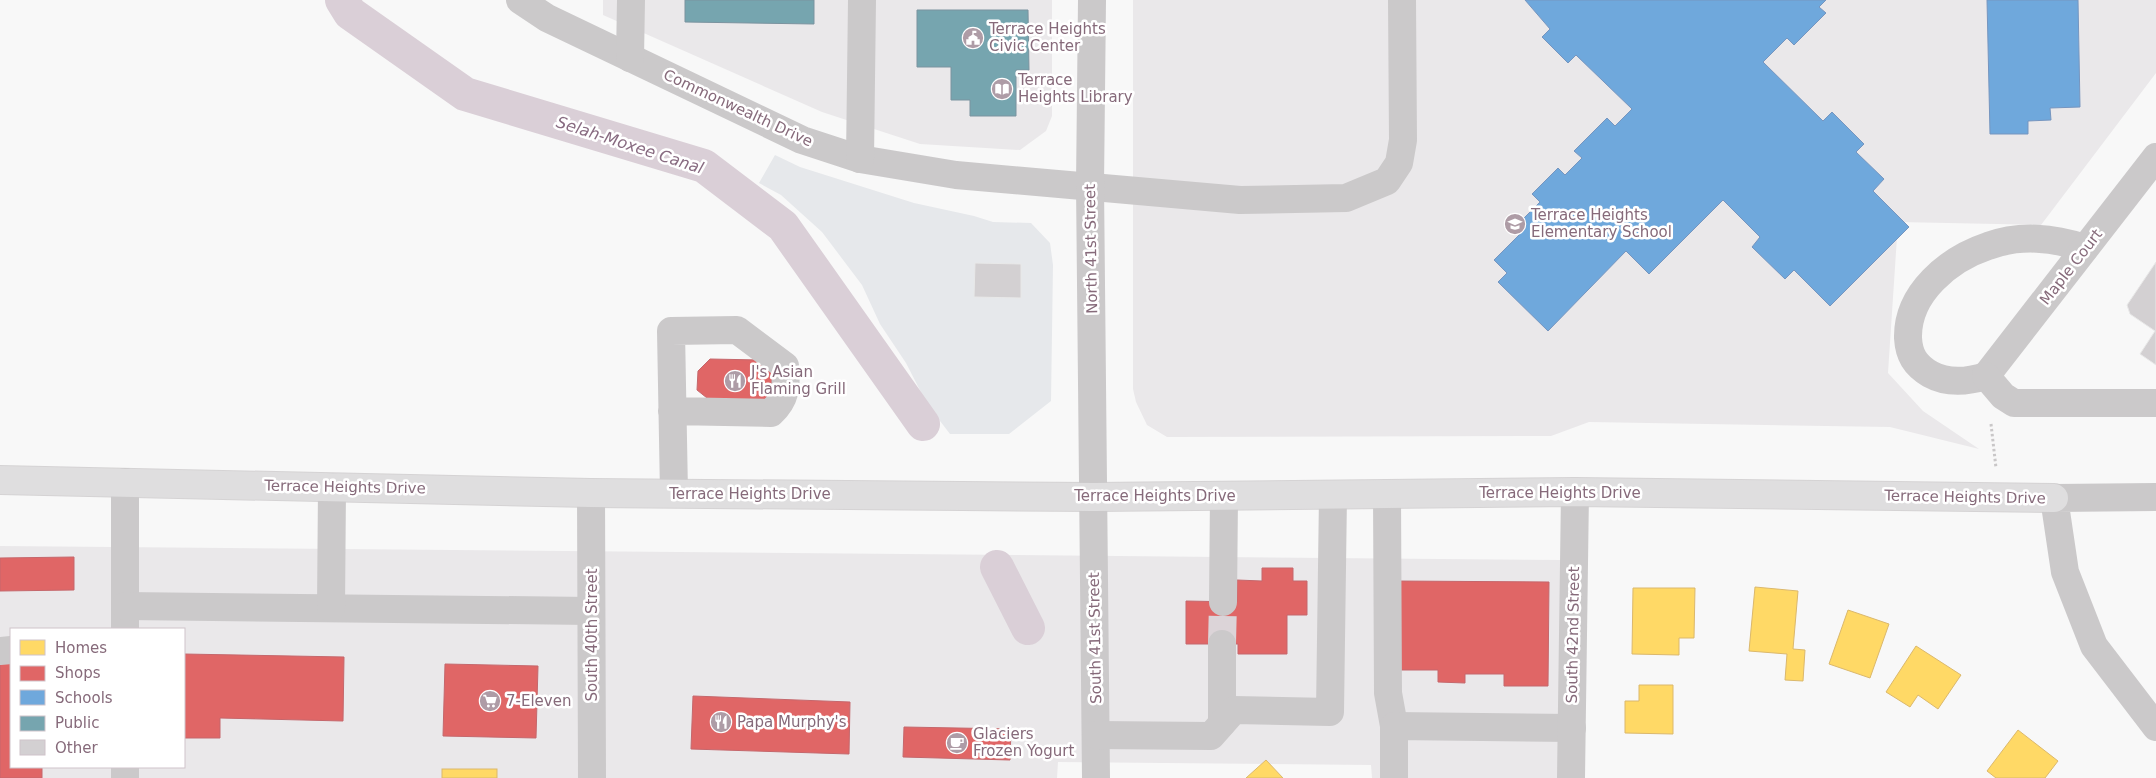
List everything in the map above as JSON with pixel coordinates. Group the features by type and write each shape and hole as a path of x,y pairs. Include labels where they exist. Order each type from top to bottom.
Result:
{"main road":[{"name":"Terrace Heights Drive","path":"0,480 674,494 1094,497 1575,492 2054,498"}],"street":[{"name":"Commonwealth Drive","path":"520,0 547,18 802,140 860,159 956,175 1090,185 1240,200 1346,198 1387,180 1400,163 1403,140 1402,0"},
{"path":"630,58 631,0"},
{"path":"860,159 862,0"},
{"name":"North 41st Street","path":"1092,0 1090,185 1094,497"},
{"name":"Maple Court","path":"1986,376 2156,157"},
{"path":"2085,248 2062,241 2037,238 1996,244 1961,259 1925,288 1910,316 1908,332 1911,357 1922,370 1937,378 1962,382 1986,376 2003,396 2014,403 2156,403"},
{"path":"672,411 771,413 781,403 786,385 785,366 737,330 671,331 672,411 674,494"},
{"path":"125,482 125,618 331,608 591,611"},
{"path":"331,608 332,487"},
{"name":"South 42nd Street","path":"1571,778 1575,492"},
{"name":"South 40th Street","path":"591,493 592,778"},
{"path":"1387,494 1388,692 1394,726 1394,778"},
{"path":"1096,735 1210,736 1234,710 1330,712 1333,495"},
{"path":"1223,602 1224,496"},
{"name":"South 41st Street","path":"1094,497 1096,778"},
{"path":"2054,498 2156,497"},
{"name":"Terrace Heights Drive","path":"2054,498 2065,572 2094,646 2156,727"},
{"path":"1222,644 1222,723"},
{"path":"1394,726 1572,728"}],"path":[{"path":"1991,423 1999,497"}],"shaded area":[{"path":"603,0 1052,0 1052,116 1046,131 1020,150 920,144 822,112 603,15"},
{"name":"Terrace Heights Elementary School","path":"1133,0 2156,0 2156,73 2041,225 1898,222 1888,373 1923,411 1979,449 1890,427 1589,422 1551,436 1167,437 1147,425 1136,402 1133,389"},
{"path":"775,155 800,167 914,203 993,222 1031,223 1050,243 1053,265 1051,401 1009,434 950,434 927,404 906,363 880,324 862,285 822,232 781,195 759,183"},
{"path":"0,546 1562,560 1560,778 1372,778 1371,765 1058,762 1057,778 0,778"}],"building: Homes":[{"path":"1755,587 1798,591 1793,649 1805,650 1803,681 1785,680 1787,654 1749,651"},
{"path":"1633,588 1695,588 1694,638 1679,638 1679,655 1632,654"},
{"path":"1848,610 1889,624 1870,678 1829,664"},
{"path":"1916,646 1961,675 1938,709 1918,695 1910,707 1886,692"},
{"path":"1639,685 1673,685 1673,734 1625,733 1625,701 1639,701"},
{"path":"2018,730 2058,761 2045,778 1996,778 1987,771"},
{"path":"1266,760 1283,778 1246,778"},
{"path":"442,769 497,769 497,778 442,778"}],"building: Shops":[{"name":"J's Asian Flaming Grill","path":"710,359 760,360 772,372 771,393 759,404 712,402 697,390 698,371"},
{"path":"74,557 74,590 0,591 0,558"},
{"path":"1262,568 1293,568 1293,581 1307,581 1307,615 1287,615 1287,654 1238,654 1238,644 1186,644 1186,601 1237,602 1237,580 1262,581"},
{"path":"1395,581 1549,582 1548,686 1504,686 1504,674 1465,674 1465,683 1438,682 1438,670 1395,670"},
{"path":"0,653 10,653 10,768 42,768 42,778 0,778"},
{"path":"185,654 344,657 343,721 220,718 220,738 185,738"},
{"name":"7-Eleven","path":"445,664 538,666 536,738 443,736"},
{"path":"693,696 850,702 849,754 691,749"},
{"name":"Glaciers Frozen Yogurt","path":"904,727 1011,729 1010,760 903,757"}],"building: Schools":[{"path":"1525,0 1826,0 1819,7 1826,13 1794,45 1787,38 1763,62 1823,121 1832,112 1864,144 1856,152 1884,179 1873,191 1909,227 1830,306 1794,270 1785,279 1752,247 1760,237 1723,200 1649,274 1626,251 1548,331 1498,282 1507,273 1494,260 1520,234 1514,228 1540,202 1532,194 1558,168 1565,175 1582,158 1574,151 1607,118 1615,126 1632,109 1576,55 1568,63 1542,37 1550,29"},
{"path":"1987,0 2078,0 2080,107 2050,108 2051,120 2028,121 2028,134 1990,134"}],"building: Public":[{"path":"685,0 814,0 814,24 685,22"},
{"name":"Terrace Heights Civic Center","path":"917,10 1028,10 1029,70 1016,70 1016,116 970,116 970,100 951,100 951,67 917,67"}],"building: Other":[{"path":"2156,262 2156,365 2140,354 2155,331 2130,314 2127,305"},
{"path":"975,263 1021,264 1021,298 974,297"}],"waterway":[{"name":"Selah-Moxee Canal","path":"342,0 350,13 465,94 704,166 783,226 923,424"},
{"name":"Selah-Moxee Canal","path":"997,567 1028,628"}],"tunnel":[{"path":"1222,644 1223,602"}],"place":[{"name":"Terrace Heights Civic Center","path":"973,38"},
{"name":"Terrace Heights Library","path":"1002,89"},
{"name":"Terrace Heights Elementary School","path":"1515,224"},
{"name":"J's Asian Flaming Grill","path":"735,381"},
{"name":"7-Eleven","path":"490,701"},
{"name":"Papa Murphy's","path":"721,722"},
{"name":"Glaciers Frozen Yogurt","path":"957,743"}]}
